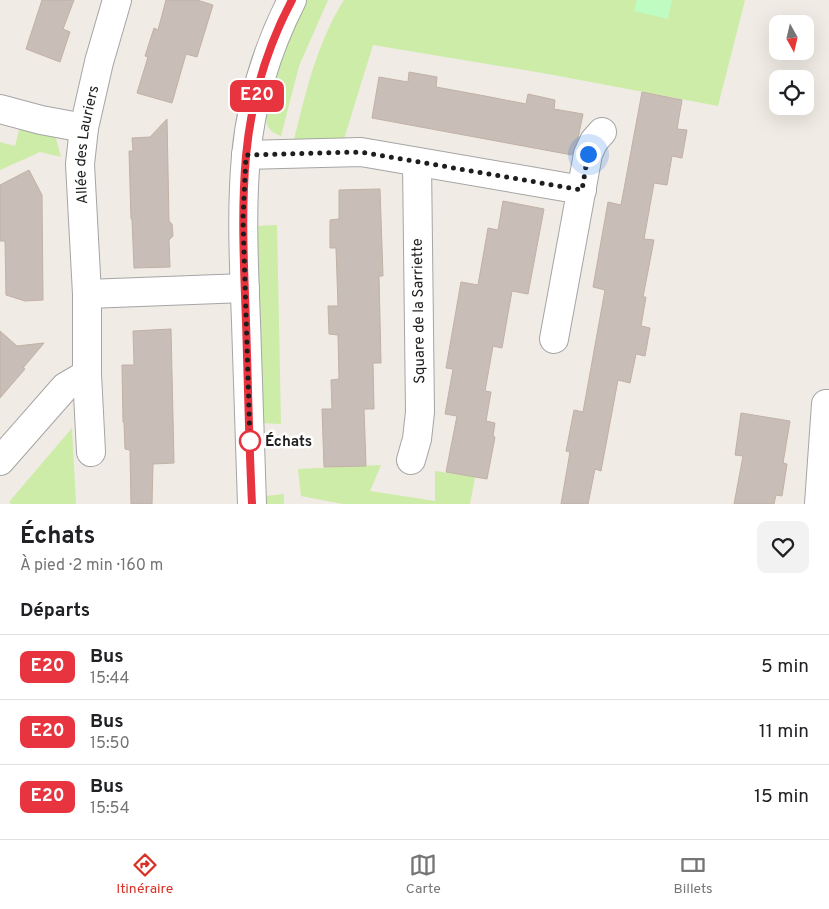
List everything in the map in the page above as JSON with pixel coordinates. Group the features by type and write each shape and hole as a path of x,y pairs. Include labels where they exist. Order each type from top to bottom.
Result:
{"street":[{"name":"Allée des Lauriers","path":"91,452 87,294 80,164 84,128 98,62 117,0"},
{"path":"252,504 243,219 246,155 251,122 261,80 275,39 292,0"},
{"path":"0,109 41,120 84,128"},
{"path":"554,339 590,147 602,132"},
{"path":"246,155 361,152 582,190"},
{"name":"Square de la Sarriette","path":"411,460 417,439 420,412 416,162"},
{"path":"87,294 245,288"},
{"path":"0,461 65,386 88,374"},
{"path":"818,504 828,404"}],"green space":[{"path":"307,0 328,0 299,66 281,136 270,129 266,117 288,43"},
{"path":"344,0 745,0 718,106 548,74 373,45 344,139 294,140 319,50"},
{"path":"637,0 672,0 668,19 634,11"},
{"path":"20,126 55,135 61,157 40,152 0,170 0,142 15,146"},
{"path":"277,225 281,424 262,423 257,226"},
{"path":"72,428 76,504 11,504 9,502"},
{"path":"381,465 370,491 435,501 435,471 475,477 470,504 343,504 301,496 298,469"},
{"path":"284,494 284,504 265,504 265,496"}],"building":[{"path":"42,0 74,0 63,29 70,32 60,62 26,49"},
{"path":"166,0 197,0 213,5 197,57 186,54 172,103 137,93 148,57 145,56 154,28 158,30"},
{"path":"409,72 437,77 436,87 526,104 528,94 555,100 554,109 583,114 572,155 372,118 379,77 408,82"},
{"path":"642,92 682,100 677,129 687,130 682,158 672,156 667,185 654,183 644,239 654,240 643,297 646,297 641,326 650,328 645,356 636,354 630,383 618,380 601,471 595,469 588,504 561,504 570,452 566,451 574,410 583,412 605,290 593,287 608,202 621,205"},
{"path":"167,119 169,221 172,224 173,236 169,240 170,267 134,268 129,151 133,151 132,138 150,137"},
{"path":"29,170 42,195 43,300 25,301 6,295 5,241 0,241 0,185"},
{"path":"380,189 383,276 379,276 381,363 373,363 374,409 364,409 366,466 324,467 322,409 332,409 331,380 339,379 338,335 329,334 328,306 338,306 336,248 330,248 330,220 339,219 339,190"},
{"path":"503,201 544,209 528,294 512,291 502,348 493,346 485,391 491,392 486,421 495,423 493,436 495,437 487,479 446,472 457,416 445,414 453,369 446,368 461,282 478,285 488,228 498,230"},
{"path":"171,329 174,463 153,464 152,504 131,504 130,450 125,449 123,422 122,365 134,365 133,331"},
{"path":"0,331 17,346 44,343 0,398"},
{"path":"741,413 790,421 783,463 787,464 782,496 776,495 774,504 734,504 743,456 735,455"}],"bus line":[{"name":"E20","path":"252,504 243,219 246,155 251,122 268,55 292,0"}],"place":[{"name":"Échats","path":"250,441"}],"route":[{"path":"250,441 243,219 246,155 361,152 582,190 588,154"}]}
